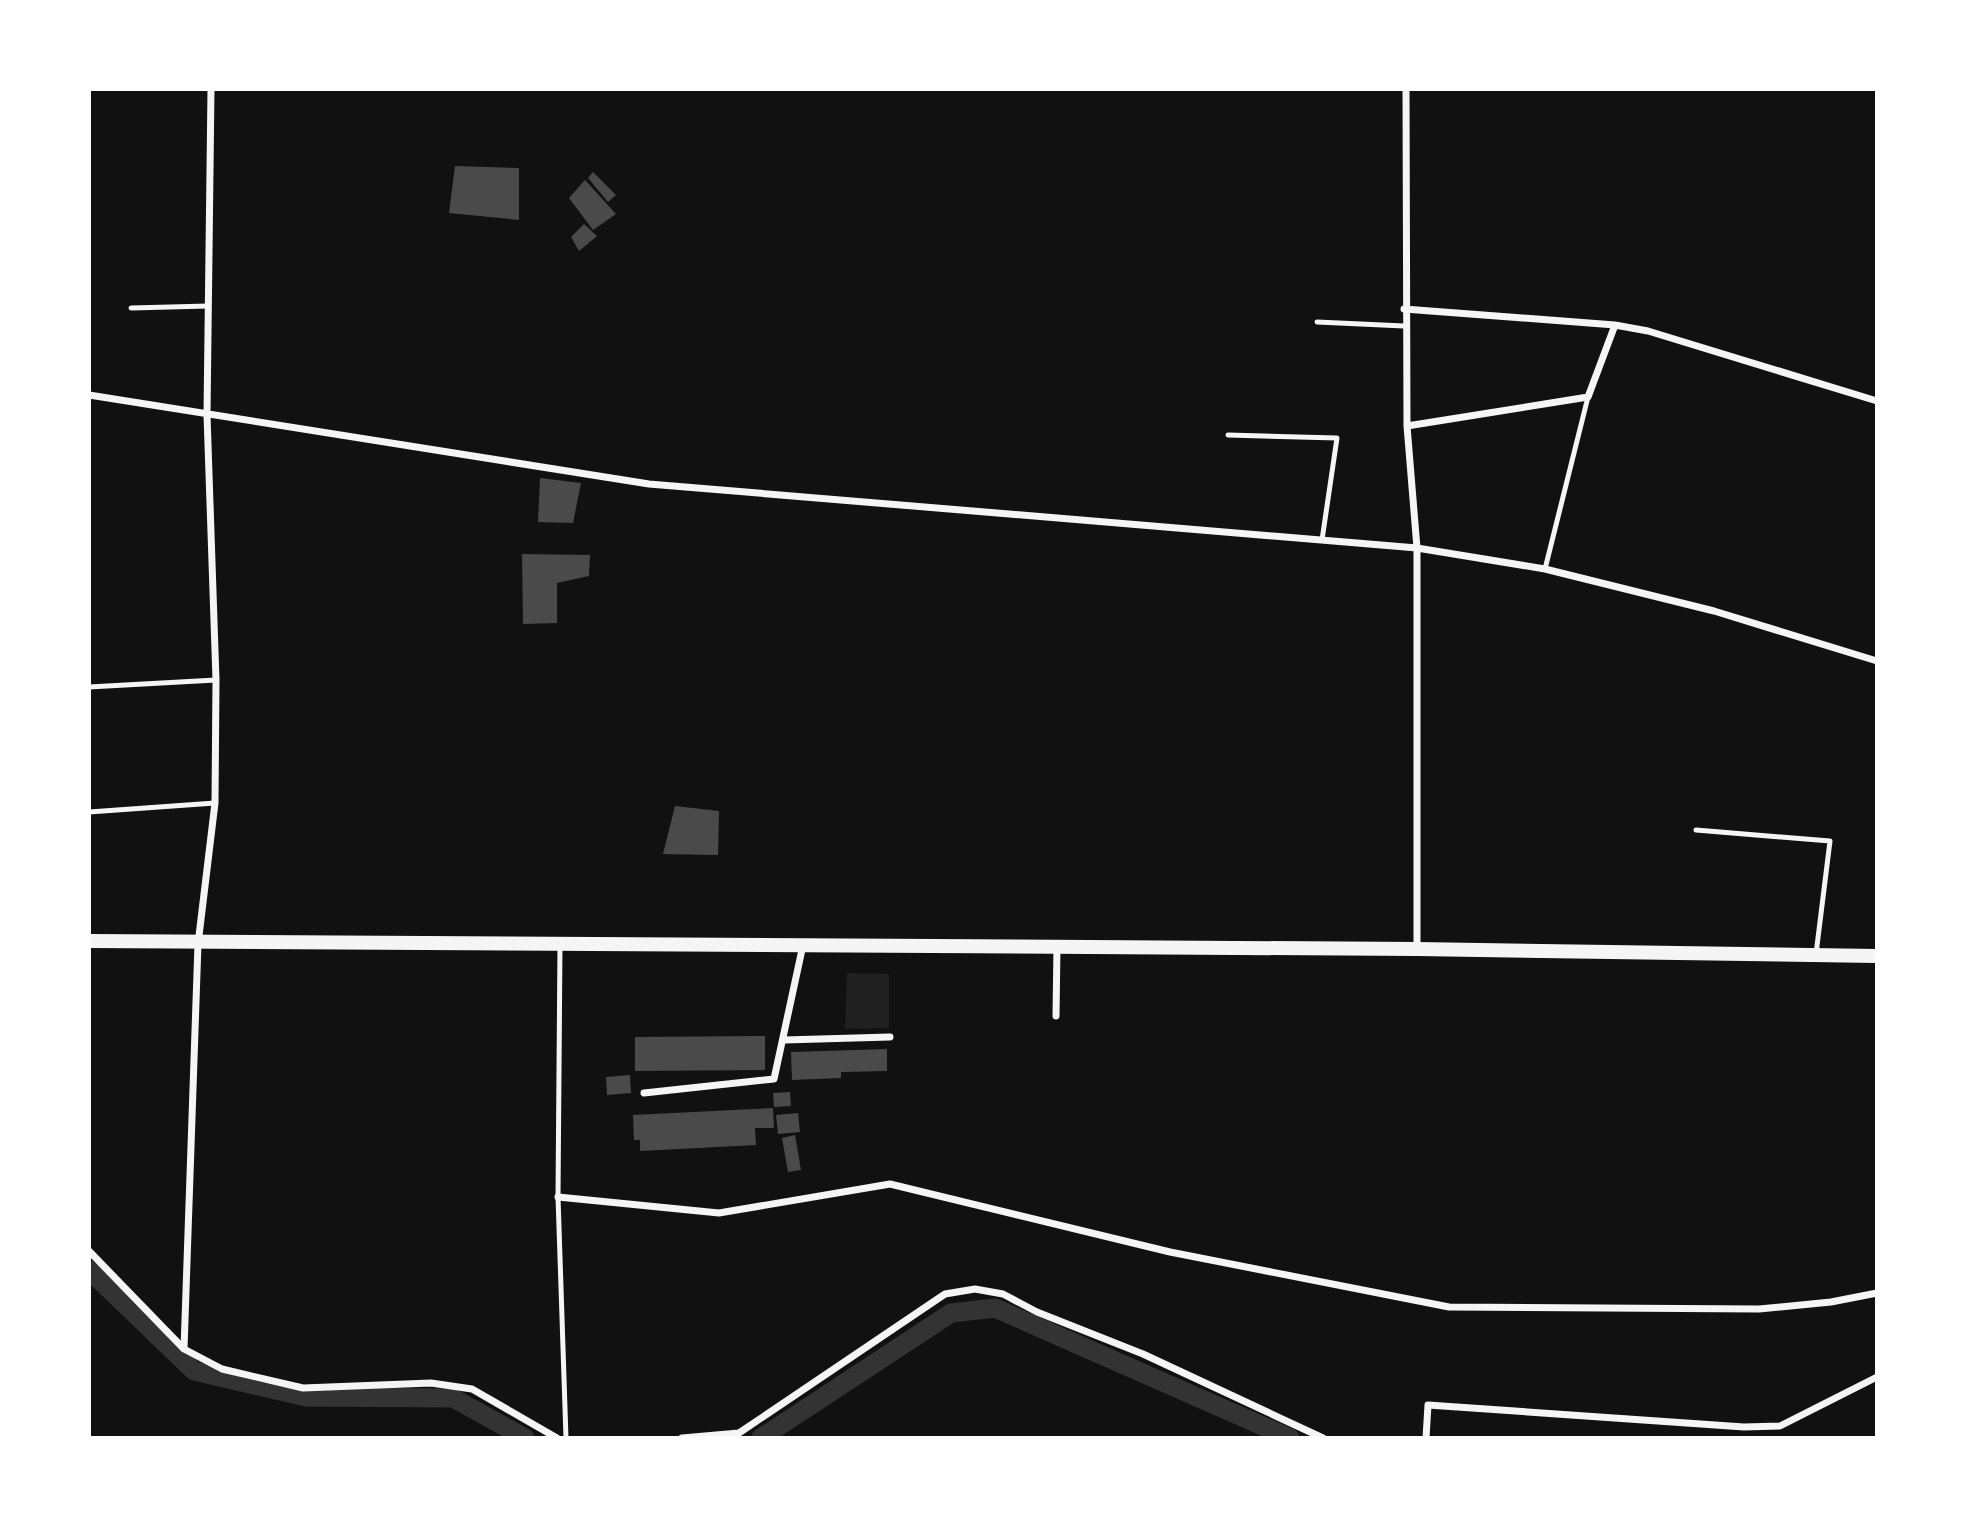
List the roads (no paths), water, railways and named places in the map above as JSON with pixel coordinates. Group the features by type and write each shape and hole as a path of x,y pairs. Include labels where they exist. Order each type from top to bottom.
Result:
{"main road":[{"path":"89,941 198,944 560,943 1417,949 1877,956"}],"street":[{"path":"184,1349 198,944 215,803 216,680 207,415 211,89"},
{"path":"1406,89 1404,326 1407,426 1417,548 1417,949"},
{"path":"1404,309 1615,325 1648,331 1877,401"},
{"path":"1407,426 1588,397 1615,325"},
{"path":"89,395 649,484 1417,548 1545,569 1714,611 1877,661"},
{"path":"644,1093 774,1079 803,944"},
{"path":"1056,1016 1057,947"},
{"path":"784,1040 890,1037"},
{"path":"558,1197 719,1213 890,1184 1170,1252 1448,1307 1759,1309 1831,1302 1877,1293"},
{"path":"89,1251 184,1349 222,1369 303,1388 431,1382 472,1389 557,1438"},
{"path":"682,1438 739,1433 945,1294 975,1289 1003,1294 1037,1312 1143,1354 1323,1438"},
{"path":"1426,1438 1428,1405 1744,1427 1780,1426 1877,1377"}],"lane":[{"path":"131,308 208,306"},
{"path":"1317,322 1404,326"},
{"path":"1545,569 1588,397"},
{"path":"1228,435 1337,438 1322,540"},
{"path":"89,687 216,680"},
{"path":"89,812 215,803"},
{"path":"1696,830 1830,841 1816,954"},
{"path":"560,943 558,1197 566,1438"}],"waterway":[{"path":"89,1270 194,1371 306,1397 453,1398 525,1438"},
{"path":"761,1438 951,1313 995,1308 1290,1438"}]}
